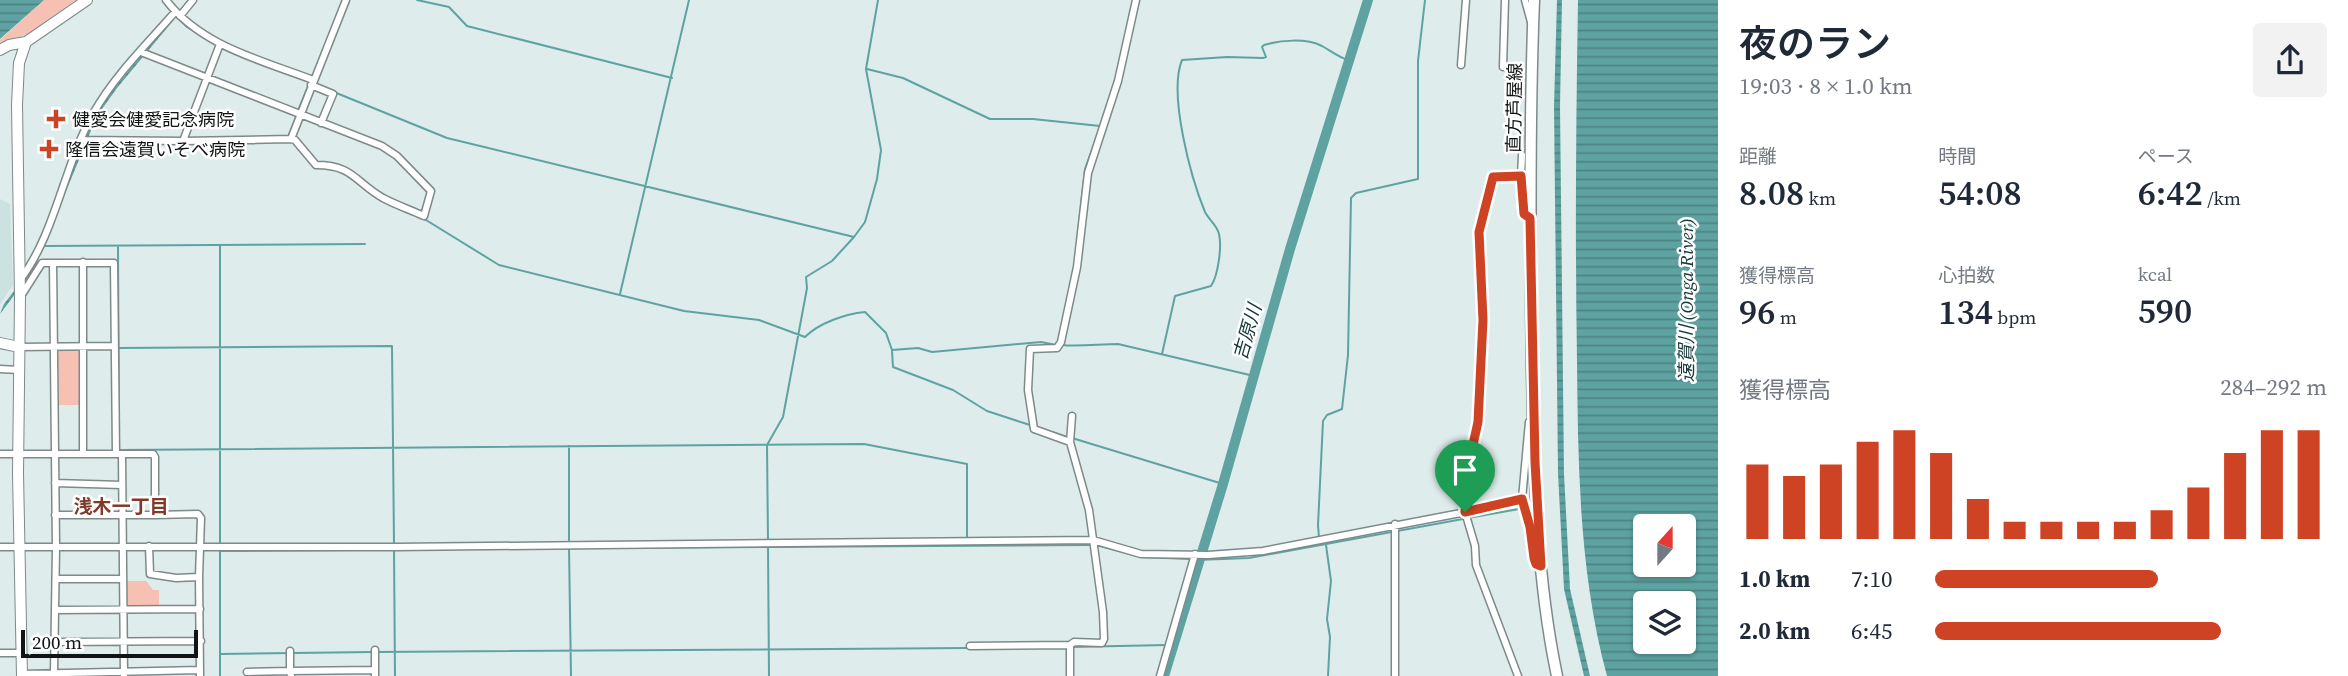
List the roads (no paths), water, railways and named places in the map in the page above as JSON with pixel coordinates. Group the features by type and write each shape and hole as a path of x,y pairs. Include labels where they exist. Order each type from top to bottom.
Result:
{"main road":[{"name":"直方芦屋線","path":"1534,0 1530,218 1533,411 1541,566 1547,627 1557,676"}],"street":[{"path":"0,50 9,45 26,42 87,0"},
{"path":"166,0 177,14 204,36 333,94 321,124"},
{"path":"19,282 37,252 94,112 119,76 193,0"},
{"path":"291,139 346,0"},
{"path":"1069,442 1034,429 1028,390 1030,349 1057,348 1061,342 1077,267 1085,187 1118,81 1136,0"},
{"path":"1461,65 1466,0"},
{"path":"1503,67 1505,0"},
{"path":"1525,0 1530,22 1533,24"},
{"path":"26,42 19,63 17,105 22,675 200,673 201,518 198,514 55,515"},
{"path":"183,141 220,44"},
{"path":"81,140 291,139 295,140 316,165 334,165 350,172 385,200 424,216 431,191 397,156 382,146 141,52"},
{"path":"1522,155 1524,214 1530,218"},
{"path":"1518,676 1476,565 1475,546 1465,512 1470,458 1478,422 1483,320 1479,232 1493,177 1521,176"},
{"path":"83,262 83,454"},
{"path":"20,297 42,263 114,263 114,346 122,485 124,674"},
{"path":"53,263 56,547 54,673"},
{"path":"0,343 19,348 114,346"},
{"path":"0,369 19,370"},
{"path":"1533,411 1525,447 1522,499 1530,527 1534,558 1536,564 1541,566"},
{"path":"970,646 1070,645 1074,642 1102,643 1104,639 1103,612 1089,510 1069,442 1072,416"},
{"path":"0,454 153,454 155,514"},
{"path":"55,483 122,485"},
{"path":"0,547 449,547 1093,540 1141,554 1195,554 1263,551 1522,499"},
{"path":"1395,524 1395,676"},
{"path":"149,546 150,574 199,578"},
{"path":"1160,676 1195,554"},
{"path":"55,579 122,579"},
{"path":"55,610 200,609"},
{"path":"55,642 201,641"},
{"path":"1070,645 1070,676"},
{"path":"247,672 375,673 376,650"},
{"path":"290,651 290,674"},
{"path":"0,653 22,653"}],"water":[{"path":"0,0 44,0 0,39"},
{"path":"1557,0 1562,0 1560,106 1564,474 1570,589 1590,676 1584,676 1564,589 1558,473 1554,106"},
{"name":"遠賀川 (Onga River)","path":"1578,0 1718,0 1718,676 1607,676 1591,598 1582,519 1578,440"},
{"path":"175,15 177,16 97,116 34,269 0,314 4,304 28,273 86,130 101,104"}],"waterway":[{"path":"181,10 189,0"},
{"path":"417,0 449,7 467,26 672,78"},
{"path":"620,294 689,0"},
{"path":"768,541 767,445 783,417 807,288 806,277 832,261 865,222 877,179 881,150 866,69 878,0"},
{"name":"吉原川","path":"1164,676 1223,484 1290,249 1368,0"},
{"path":"1319,538 1323,421 1327,415 1342,409 1348,355 1351,198 1356,193 1418,179 1418,61 1425,0"},
{"path":"179,19 212,42"},
{"path":"1162,354 1175,296 1211,286 1220,254 1219,234 1199,197 1183,136 1178,93 1178,75 1182,60 1263,58 1266,57 1262,47 1264,45 1293,41 1316,43 1348,60"},
{"path":"867,69 903,78 990,119 1033,119 1100,127"},
{"path":"298,111 309,84"},
{"path":"334,92 447,138 854,237"},
{"path":"288,137 296,117"},
{"path":"1078,233 1085,169 1098,133"},
{"path":"84,144 148,144"},
{"path":"305,156 312,165"},
{"path":"400,209 426,220 499,265 684,311 759,320 805,337 817,327 833,320 865,312 886,333 892,350 918,348 932,352 1041,342 1056,345"},
{"path":"44,246 365,244"},
{"path":"220,245 220,545"},
{"path":"118,247 119,451"},
{"path":"1061,345 1118,344 1254,376"},
{"path":"119,348 392,346 394,544"},
{"path":"892,351 893,367 953,390 987,411 1030,425"},
{"path":"1052,432 1067,437"},
{"path":"1072,438 1223,484"},
{"path":"119,450 864,444 967,464 967,541"},
{"path":"569,446 569,542"},
{"path":"1468,518 1519,509"},
{"path":"1196,560 1249,558 1463,519"},
{"path":"585,548 1090,545"},
{"path":"1096,545 1141,557 1190,559"},
{"path":"1326,545 1331,581 1327,619 1330,637 1328,676"},
{"path":"768,547 769,676"},
{"path":"569,548 571,676"},
{"path":"394,549 395,676"},
{"path":"220,551 352,550"},
{"path":"220,551 220,676"},
{"path":"120,562 120,577"},
{"path":"120,583 120,619"},
{"path":"1071,647 1167,645"},
{"path":"378,652 968,648"},
{"path":"220,654 373,652"}],"place":[{"name":"健愛会健愛記念病院","path":"56,119"},
{"name":"隆信会遠賀いそべ病院","path":"49,149"}],"district":[{"name":"浅木一丁目","path":"121,506"}]}
